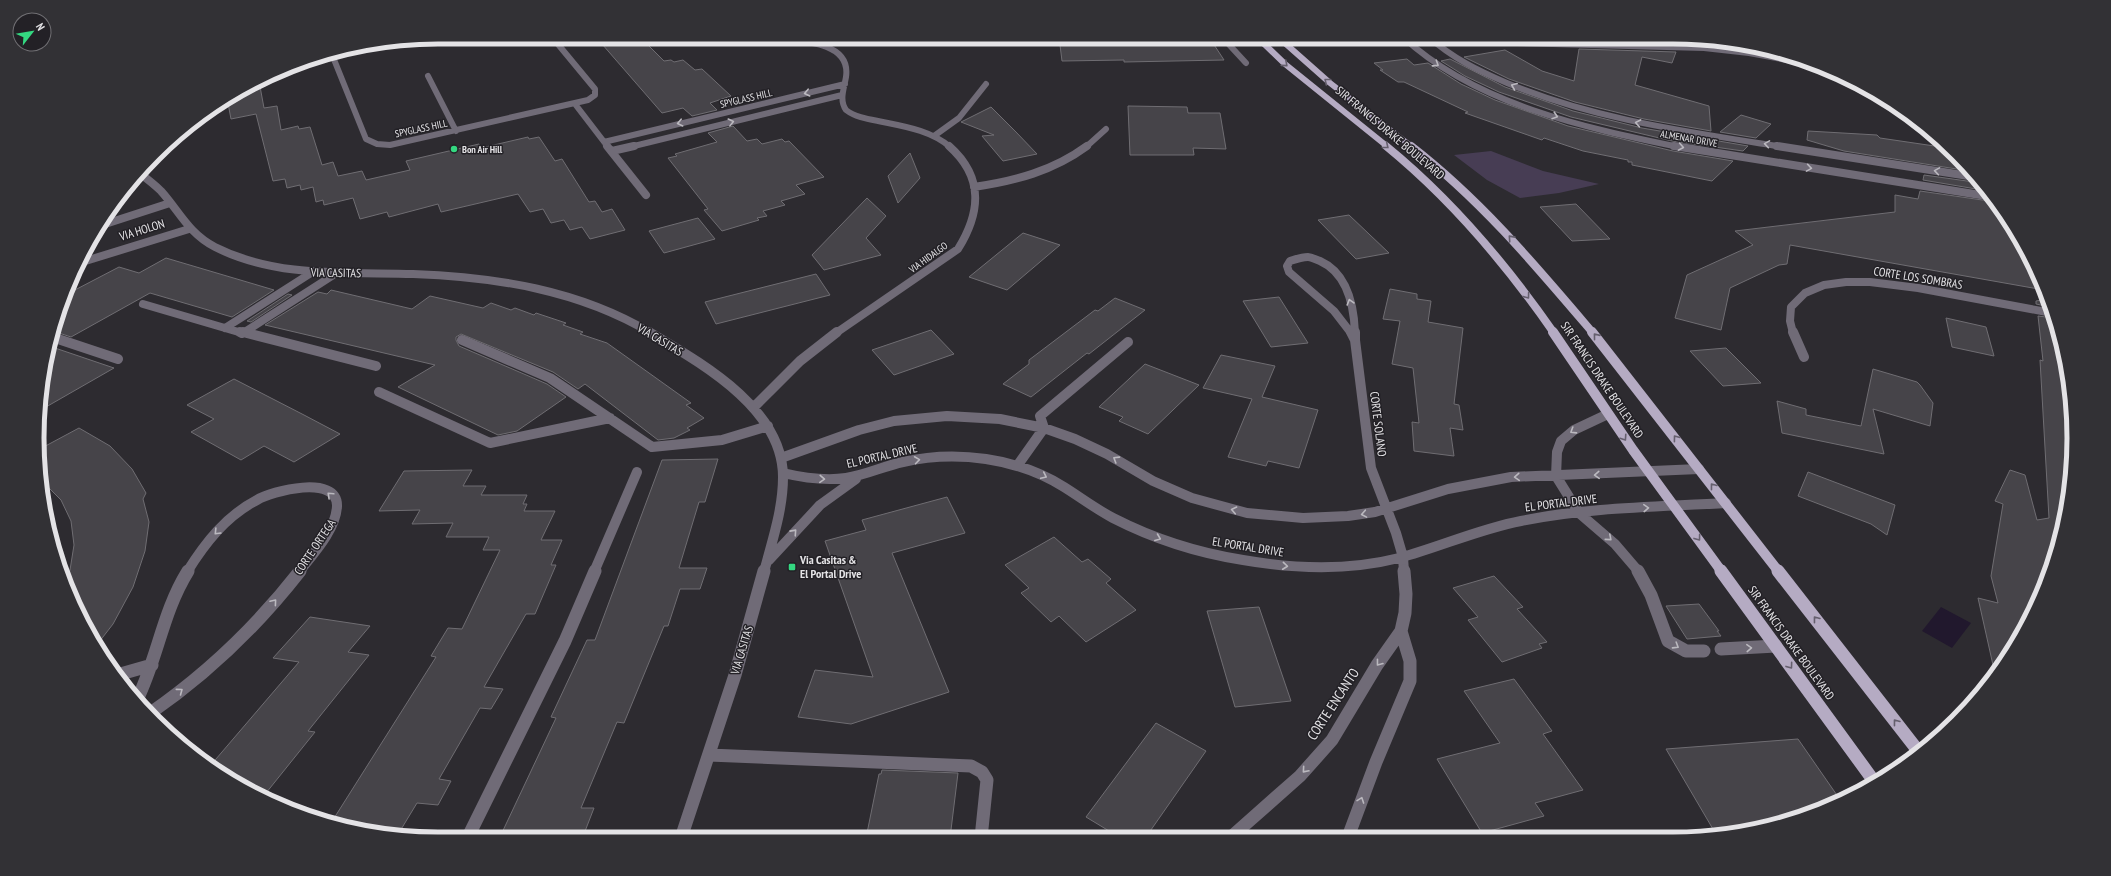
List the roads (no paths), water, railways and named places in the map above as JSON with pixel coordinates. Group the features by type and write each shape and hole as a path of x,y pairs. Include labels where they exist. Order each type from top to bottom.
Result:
{"main road":[{"name":"SIR FRANCIS DRAKE BOULEVARD","path":"1264,44 1285,64 1417,173 1461,216 1518,282 1608,414 1872,778"},
{"name":"SIR FRANCIS DRAKE BOULEVARD","path":"1286,44 1330,83 1441,169 1490,215 1592,332 1747,528 1916,748"}],"street":[{"name":"SPYGLASS HILL","path":"333,58 368,142 390,145 575,104 594,97 595,90 558,44"},
{"path":"812,44 832,50 842,56 847,63 848,72 842,95"},
{"path":"1228,44 1246,63"},
{"name":"ALMENAR DRIVE","path":"1412,44 1441,67 1482,88 1528,107 1596,128 1700,151 1984,196"},
{"name":"ALMENAR DRIVE","path":"1438,44 1458,60 1499,80 1544,98 1603,115 1666,128 1967,176"},
{"path":"1553,44 1615,47 1704,48 1749,53 1781,59"},
{"path":"428,76 456,131"},
{"name":"SPYGLASS HILL","path":"604,142 845,84"},
{"path":"934,136 959,118 986,84"},
{"name":"SPYGLASS HILL","path":"612,151 842,95"},
{"name":"VIA HIDALGO","path":"754,407 780,377 808,354 958,249 969,233 975,217 974,187 969,170 962,157 951,146 934,136 853,114 844,109 842,95"},
{"path":"575,104 646,195"},
{"path":"974,187 1019,180 1035,175 1080,152 1106,129"},
{"name":"VIA CASITAS","path":"143,176 157,187 189,229 205,242 229,254 263,265 311,273 461,276 530,287 610,312 646,330 720,378 754,407 768,426 781,458 783,473 777,521 744,645 683,832"},
{"path":"107,223 170,203"},
{"name":"VIA HOLON","path":"87,261 189,229"},
{"name":"CORTE SOLANO","path":"1355,340 1346,324 1331,307 1290,272 1287,266 1290,261 1296,258 1310,257 1326,263 1334,269 1349,297 1354,316 1355,340 1371,468 1396,533 1403,557"},
{"path":"226,328 311,273"},
{"path":"242,333 335,274"},
{"name":"CORTE LOS SOMBRAS","path":"1804,357 1792,329 1791,308 1800,297 1807,292 1825,285 1862,282 1892,284 2046,312"},
{"path":"143,304 242,333 376,366"},
{"path":"57,338 118,359"},
{"path":"462,340 550,378 652,447 722,440 768,426"},
{"path":"1017,466 1044,428 1040,416 1128,342"},
{"path":"379,392 490,443 610,418"},
{"path":"1608,414 1574,430 1561,441 1557,452 1556,476 1579,513 1615,544 1636,567 1651,595 1665,635 1671,644 1686,651 1704,651"},
{"name":"EL PORTAL DRIVE","path":"781,458 877,425 928,416 982,417 1044,428 1090,445 1171,490 1219,506 1266,515 1303,518 1348,516 1386,509 1435,493 1511,477 1700,469"},
{"name":"EL PORTAL DRIVE","path":"783,473 801,477 830,479 866,473 904,462 944,457 982,459 1017,466 1054,481 1113,518 1169,542 1202,552 1263,563 1313,568 1358,566 1403,557 1497,526 1547,516 1726,503"},
{"path":"470,832 565,641 638,472"},
{"path":"767,561 818,507 839,489 866,473"},
{"name":"CORTE ORTEGA","path":"139,695 152,665 162,626 178,590 199,554 214,535 231,518 250,503 285,489 309,487 319,488 332,494 338,505 335,520 317,547 261,618 229,651 197,678 153,711"},
{"path":"1350,832 1376,762 1410,681 1410,661 1402,631 1406,594 1403,557"},
{"name":"CORTE ENCANTO","path":"1237,832 1300,776 1332,740 1377,665 1402,631"},
{"path":"1721,649 1776,646"},
{"path":"122,674 152,665"},
{"path":"709,754 967,765 976,767 984,772 987,780 982,832"}],"place":[{"name":"Bon Air Hill","path":"454,149"},
{"name":"Via Casitas & El Portal Drive","path":"792,567"}]}
